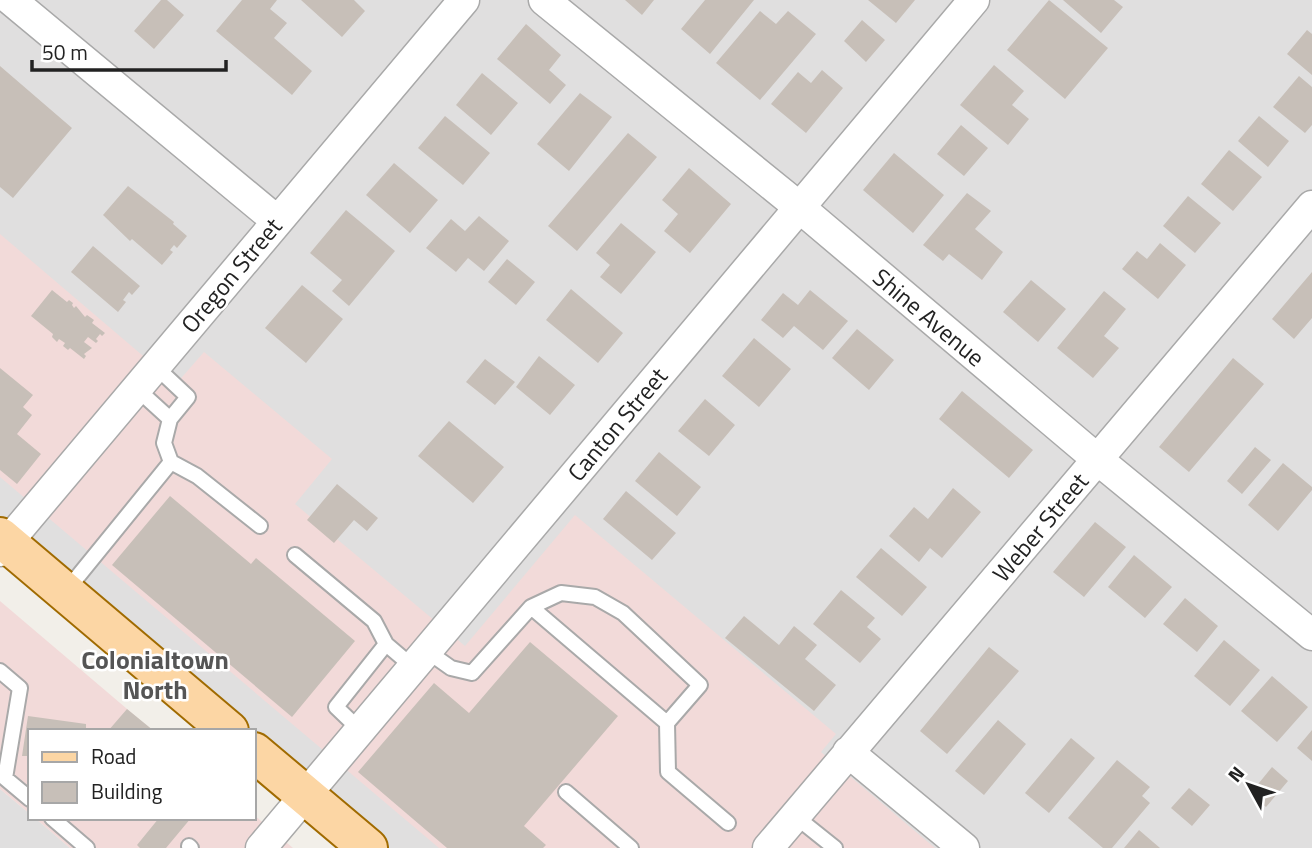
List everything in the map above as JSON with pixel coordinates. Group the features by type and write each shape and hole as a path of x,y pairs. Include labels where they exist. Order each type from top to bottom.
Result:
{"main road":[{"path":"2,543 65,592 227,729"},
{"path":"256,754 368,848"}],"street":[{"path":"11,0 276,220"},
{"name":"Oregon Street","path":"2,543 464,0"},
{"name":"Shine Avenue","path":"544,0 799,207 1097,459 1312,635"},
{"name":"Canton Street","path":"261,848 974,0"},
{"name":"Weber Street","path":"768,848 1312,206"},
{"path":"848,752 964,848"}],"lane":[{"path":"145,377 170,419"},
{"path":"145,377 188,397 170,419 164,443 171,462 197,476 260,526"},
{"path":"65,592 171,462"},
{"path":"295,555 373,621 386,644 420,659 472,673 530,607 561,593 595,597 622,613 699,684 667,723 668,772 728,823"},
{"path":"530,607 667,723"},
{"path":"360,730 336,707 386,644"},
{"path":"0,671 20,688 2,776 28,797"},
{"path":"566,792 621,845"},
{"path":"795,816 835,848"},
{"path":"54,820 87,848"}],"shaded area":[{"path":"0,0 1312,0 1312,848 369,848 256,753 256,729 228,729 0,538"},
{"path":"0,234 176,384 204,352 332,459 295,504 465,646 575,515 836,734 821,752 935,848 439,848 0,477"},
{"path":"0,601 151,729 28,729 28,812 0,789"},
{"path":"0,789 28,812 28,820 37,820 70,848 0,848"},
{"path":"256,817 293,848 70,848 37,820 256,820"}],"building":[{"path":"161,0 167,0 184,15 154,49 134,31"},
{"path":"242,0 277,0 270,9 287,23 274,38 312,71 292,95 216,31"},
{"path":"301,0 354,0 365,11 342,37"},
{"path":"625,0 654,0 642,15"},
{"path":"705,0 754,0 710,54 681,29"},
{"path":"868,0 915,0 896,23"},
{"path":"1049,0 1108,48 1065,99 1007,50"},
{"path":"1063,0 1114,0 1123,7 1101,33"},
{"path":"760,11 776,24 788,11 816,34 760,100 716,63"},
{"path":"862,20 885,40 866,62 844,41"},
{"path":"526,24 561,55 549,70 566,85 550,104 497,59"},
{"path":"1307,30 1312,34 1312,75 1287,54"},
{"path":"994,65 1024,91 1012,105 1029,119 1008,145 960,105"},
{"path":"0,66 72,128 13,198 0,187"},
{"path":"822,70 843,88 806,133 771,104 798,72 811,83"},
{"path":"482,73 518,103 491,135 456,105"},
{"path":"1299,76 1312,87 1312,125 1305,133 1273,107"},
{"path":"580,93 612,117 569,171 537,144"},
{"path":"445,116 490,153 463,185 418,148"},
{"path":"1259,116 1289,141 1268,167 1238,141"},
{"path":"961,125 988,148 964,176 937,154"},
{"path":"628,133 657,157 577,251 548,226"},
{"path":"1229,150 1262,177 1233,211 1201,184"},
{"path":"894,153 944,195 913,233 863,190"},
{"path":"394,163 438,200 410,233 366,195"},
{"path":"689,168 731,204 690,253 664,231 678,214 662,200"},
{"path":"128,186 174,222 187,236 177,248 174,245 170,250 173,252 162,265 132,239 130,241 103,215"},
{"path":"967,193 991,211 975,229 1003,252 982,280 949,254 943,261 923,245"},
{"path":"1188,196 1221,223 1195,253 1163,226"},
{"path":"346,210 395,251 349,306 332,291 342,280 310,253"},
{"path":"479,216 509,241 484,271 468,258 456,272 426,248 451,219 465,231"},
{"path":"621,223 656,252 621,294 600,277 610,265 596,253"},
{"path":"1160,243 1186,265 1158,299 1122,269 1137,251 1147,259"},
{"path":"93,246 140,286 132,295 129,292 123,300 126,302 118,312 71,272"},
{"path":"507,259 535,282 516,305 488,282"},
{"path":"1312,272 1312,318 1294,339 1272,319"},
{"path":"1031,280 1066,309 1038,342 1003,312"},
{"path":"302,285 343,319 306,363 265,328"},
{"path":"571,289 623,333 598,363 546,320"},
{"path":"52,290 67,302 69,300 73,303 74,308 76,306 85,317 87,315 94,320 92,323 105,333 102,336 100,334 96,343 88,337 84,342 92,348 84,354 84,359 63,346 65,343 59,339 57,342 52,337 53,334 31,316"},
{"path":"810,290 848,321 823,350 794,326 783,338 761,320 783,293 798,305"},
{"path":"1104,291 1126,309 1104,336 1119,348 1093,378 1057,348"},
{"path":"857,329 894,360 869,390 832,358"},
{"path":"754,338 791,369 759,407 722,376"},
{"path":"539,356 575,385 550,415 516,387"},
{"path":"1233,358 1264,384 1189,472 1159,447"},
{"path":"485,359 515,382 495,405 466,382"},
{"path":"0,368 33,395 23,407 32,415 17,434 41,454 17,484 0,470"},
{"path":"962,391 1033,450 1009,478 939,419"},
{"path":"705,399 735,425 709,456 678,431"},
{"path":"449,421 504,467 473,503 418,456"},
{"path":"1255,447 1271,460 1242,494 1227,481"},
{"path":"659,452 701,487 677,516 635,481"},
{"path":"1283,463 1312,487 1312,490 1278,531 1248,505"},
{"path":"337,484 378,518 367,531 354,520 334,543 307,520"},
{"path":"953,488 981,512 942,558 930,548 919,562 889,536 914,507 928,519"},
{"path":"626,491 676,533 652,560 603,519"},
{"path":"170,496 251,564 256,558 355,641 292,717 112,565"},
{"path":"1095,522 1126,547 1084,597 1053,572"},
{"path":"881,548 927,587 902,616 856,577"},
{"path":"1134,555 1172,587 1145,618 1108,587"},
{"path":"841,590 875,618 867,627 881,639 860,663 813,624"},
{"path":"1185,598 1218,626 1197,652 1163,624"},
{"path":"744,616 779,645 794,626 817,645 805,659 836,685 814,711 725,638"},
{"path":"1224,640 1260,670 1230,706 1194,676"},
{"path":"530,642 618,716 524,826 546,845 543,848 447,848 358,772 434,683 469,713"},
{"path":"989,647 1019,671 947,754 920,731"},
{"path":"1272,676 1308,707 1277,742 1241,711"},
{"path":"127,709 152,729 110,729"},
{"path":"28,716 86,724 86,729 28,729 28,756 22,756"},
{"path":"998,720 1026,744 984,795 955,771"},
{"path":"1312,730 1312,761 1297,748"},
{"path":"1071,738 1095,758 1049,813 1025,793"},
{"path":"1117,760 1150,787 1142,796 1150,803 1112,848 1103,848 1068,818"},
{"path":"1272,767 1288,781 1266,807 1250,794"},
{"path":"1189,788 1210,805 1192,826 1171,808"},
{"path":"157,820 189,820 166,848 140,848 137,845"},
{"path":"1139,830 1160,848 1124,848"}],"district":[{"name":"Colonialtown North","path":"155,674"}]}
